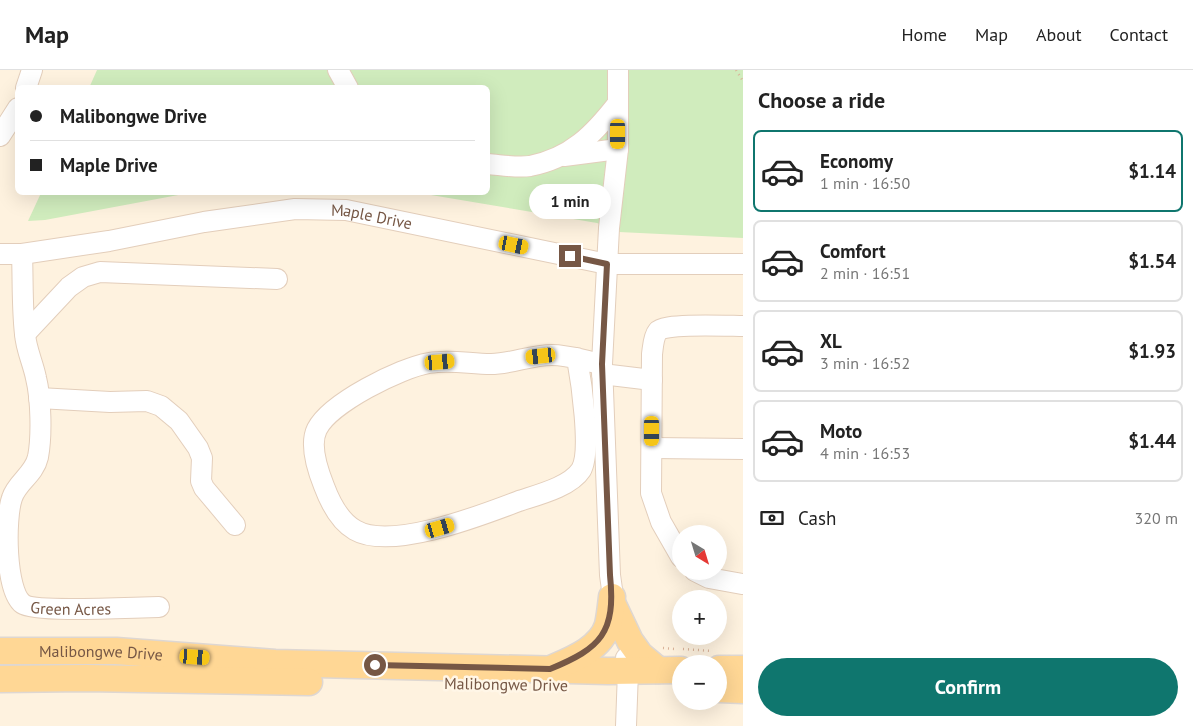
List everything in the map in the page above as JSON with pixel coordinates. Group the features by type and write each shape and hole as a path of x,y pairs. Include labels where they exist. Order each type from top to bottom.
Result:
{"main road":[{"path":"613,601 630,641 640,655 664,663"},
{"path":"550,669 576,658 591,648 608,626 613,601"},
{"name":"Malibongwe Drive","path":"0,651 116,651 275,663 550,669 628,678 672,685"},
{"name":"Malibongwe Drive","path":"0,679 86,678 610,687 664,663"},
{"path":"727,664 743,669"},
{"path":"727,689 743,690"}],"street":[{"path":"27,85 32,70"},
{"path":"338,70 346,85"},
{"path":"618,70 618,150 609,228 602,369 613,601 628,678 626,726"},
{"path":"560,157 587,139 618,103"},
{"path":"0,136 15,113"},
{"path":"490,164 528,166 560,157 618,150"},
{"name":"Maple Drive","path":"0,254 22,254 109,241 222,219 295,208 346,210 607,264 743,264"},
{"name":"Green Acres","path":"22,254 25,334 40,398 38,457 27,478 16,489 7,519 10,569 14,592 19,600 29,607 52,609 158,607"},
{"path":"25,334 70,287 83,277 100,272 277,279"},
{"path":"672,541 661,522 651,493 652,348 659,330 677,326 743,326"},
{"path":"577,358 581,379 586,458 580,470 572,478 556,488 475,518 422,532 387,536 367,535 354,530 342,519 329,500 318,467 314,445 317,430 326,418 366,388 403,371 428,363 452,361 492,364 551,355 577,358 602,369 652,380"},
{"path":"40,398 110,402 147,401 161,406 179,421 198,448 202,458 201,481 204,488 235,525"},
{"path":"652,448 743,449"},
{"path":"720,580 742,584"}],"path":[{"path":"736,70 743,81"}],"green space":[{"path":"97,70 743,70 743,238 619,232 597,223 431,195 490,195 490,85 90,85"},
{"path":"40,195 178,195 45,220 28,221"}],"route":[{"path":"375,665 550,669 576,658 591,648 608,626 612,597 602,364 607,264 570,256"}]}
